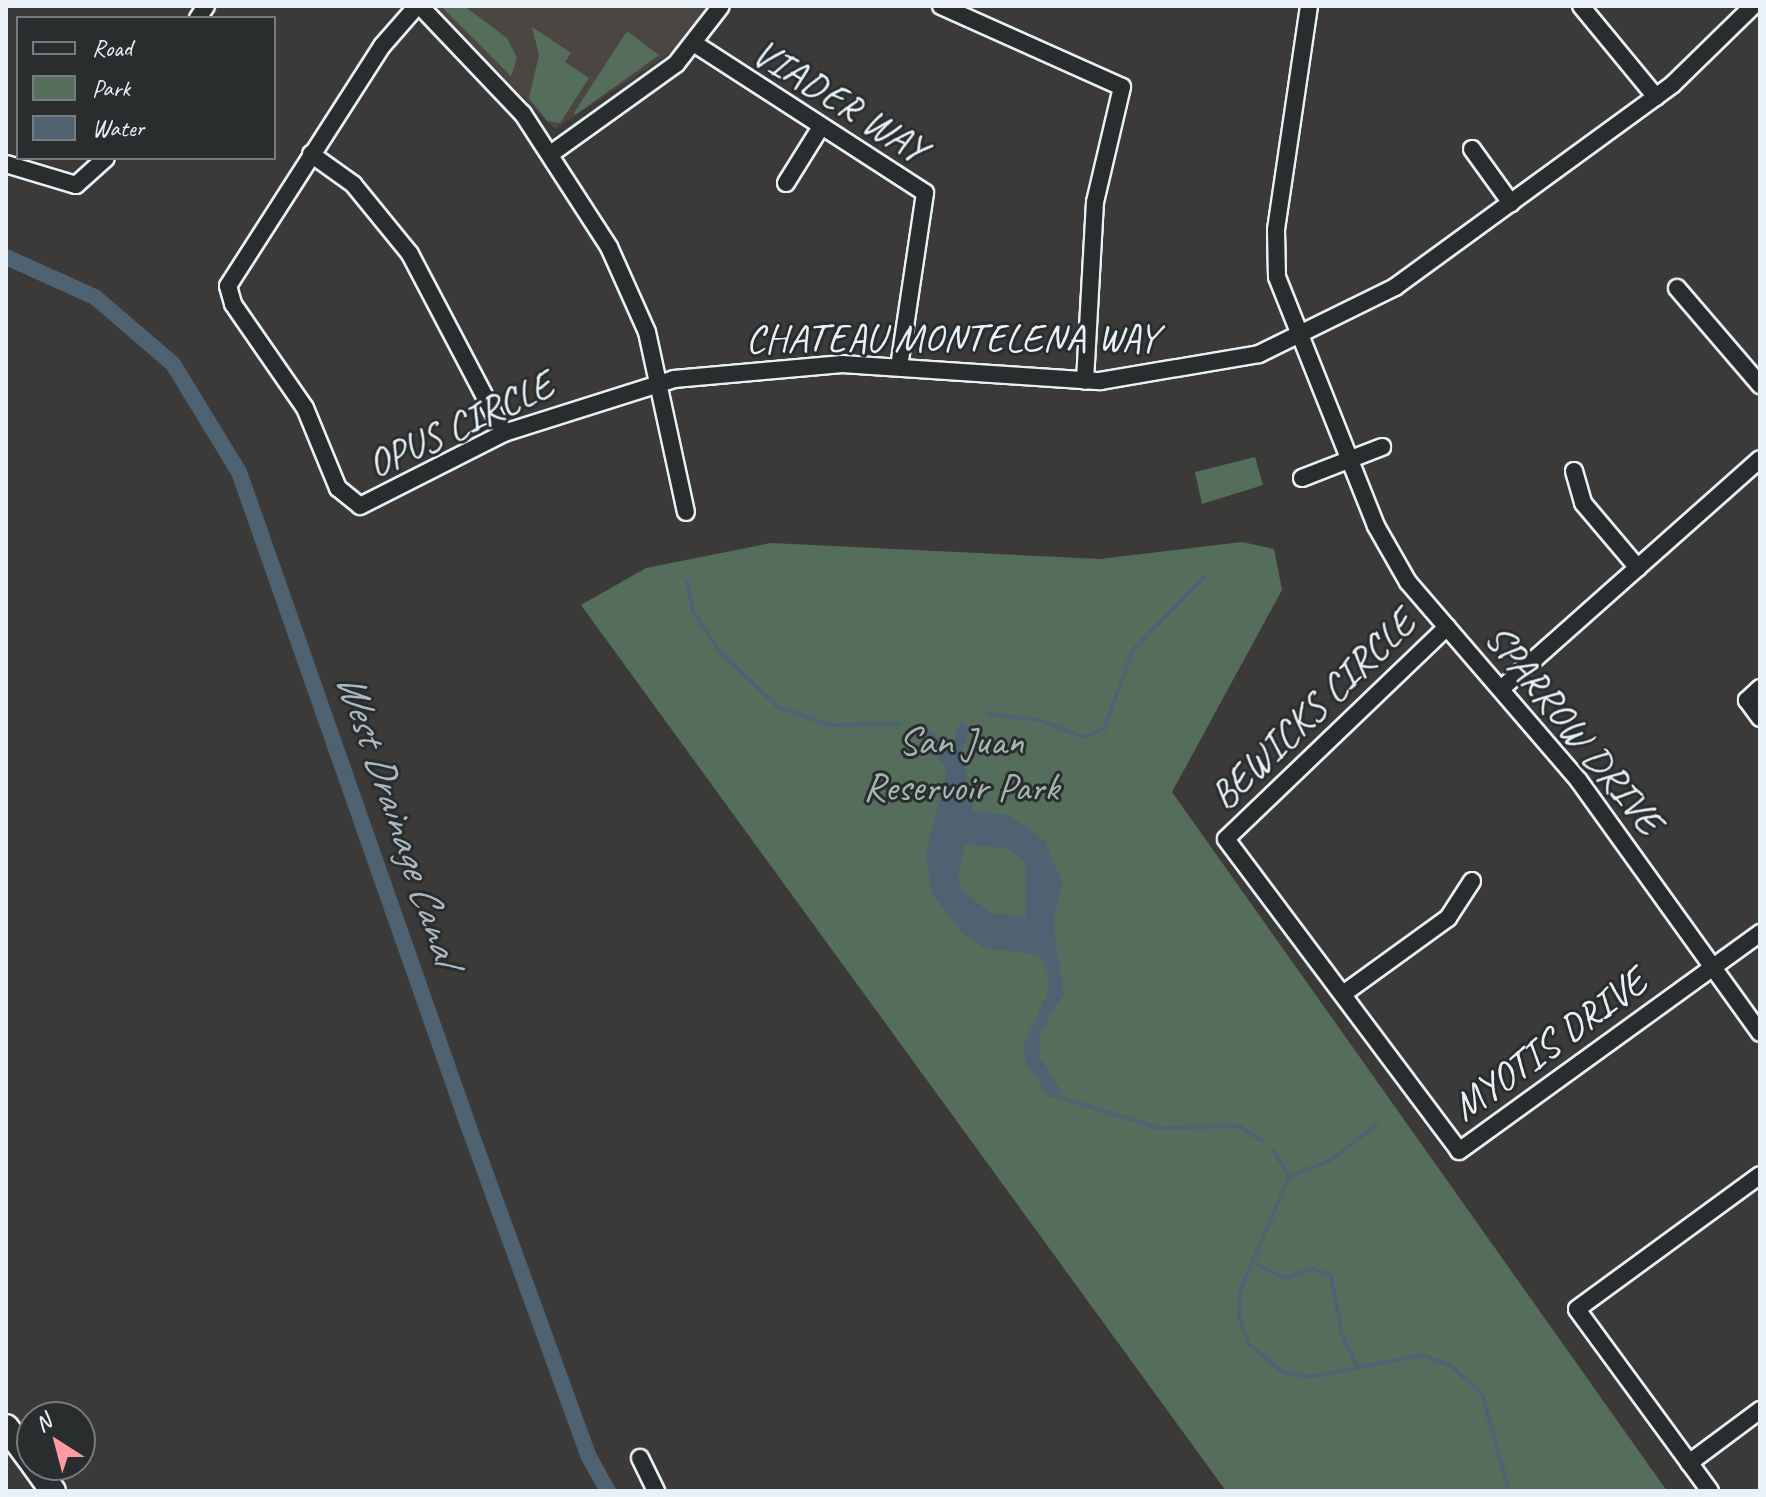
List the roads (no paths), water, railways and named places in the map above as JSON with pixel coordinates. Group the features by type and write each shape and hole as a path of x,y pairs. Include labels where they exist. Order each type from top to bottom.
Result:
{"street":[{"path":"418,6 486,71 552,153 629,288 659,382 686,512"},
{"name":"OPUS CIRCLE","path":"418,6 311,154 230,278 229,294 297,393 344,497 360,506 379,502 504,433 659,382"},
{"path":"552,153 695,44 721,6"},
{"path":"941,6 1122,87 1095,202 1085,381"},
{"name":"SPARROW DRIVE","path":"1309,6 1275,253 1299,339 1391,555 1447,627 1579,781 1760,1033"},
{"path":"1581,6 1656,97"},
{"name":"CHATEAU MONTELENA WAY","path":"659,382 786,365 899,367 1085,381 1188,371 1299,339 1395,287 1656,97 1753,6"},
{"name":"VIADER WAY","path":"695,44 819,130 925,193 899,367"},
{"path":"786,183 819,130"},
{"path":"1472,149 1511,203"},
{"path":"311,154 353,184 410,254 504,433"},
{"path":"6,164 76,185 104,160"},
{"path":"1677,288 1760,385"},
{"path":"1302,478 1382,447"},
{"path":"1501,689 1760,459"},
{"path":"1574,471 1583,503 1638,568"},
{"name":"BEWICKS CIRCLE","path":"1343,994 1226,839 1447,627"},
{"path":"1760,688 1747,700 1760,718"},
{"path":"1343,994 1448,918 1472,881"},
{"name":"MYOTIS DRIVE","path":"1343,994 1459,1151 1760,933"},
{"path":"1710,1491 1577,1309 1760,1175"},
{"path":"1689,1463 1760,1410"},
{"path":"640,1458 656,1491"}],"water":[{"path":"961,721 970,730 962,749 973,811 1008,815 1044,840 1062,882 1053,926 1064,994 1040,1033 1040,1057 1062,1092 1050,1099 1025,1061 1024,1043 1047,995 1049,976 1039,955 985,948 960,931 931,892 926,855 947,770 922,737 927,729 951,744","holes":["965,844 1008,849 1025,862 1026,917 991,913 966,894 957,878"]}],"waterway":[{"name":"West Drainage Canal","path":"6,257 95,297 173,364 239,472 468,1125 589,1457 608,1491"},
{"path":"988,714 1038,720 1084,737 1104,729 1133,650 1204,577"},
{"path":"687,581 693,611 720,652 778,707 829,725 900,724"},
{"path":"1056,1096 1158,1128 1239,1126 1263,1141"},
{"path":"1376,1125 1331,1160 1289,1177 1240,1291 1239,1317 1249,1344 1282,1372 1311,1377 1422,1355 1450,1365 1482,1394 1509,1491"},
{"path":"1274,1151 1289,1177"},
{"path":"1257,1264 1285,1278 1313,1269 1331,1276 1342,1335 1357,1366"}],"park label":[{"name":"San Juan Reservoir Park","path":"961,764"}]}
